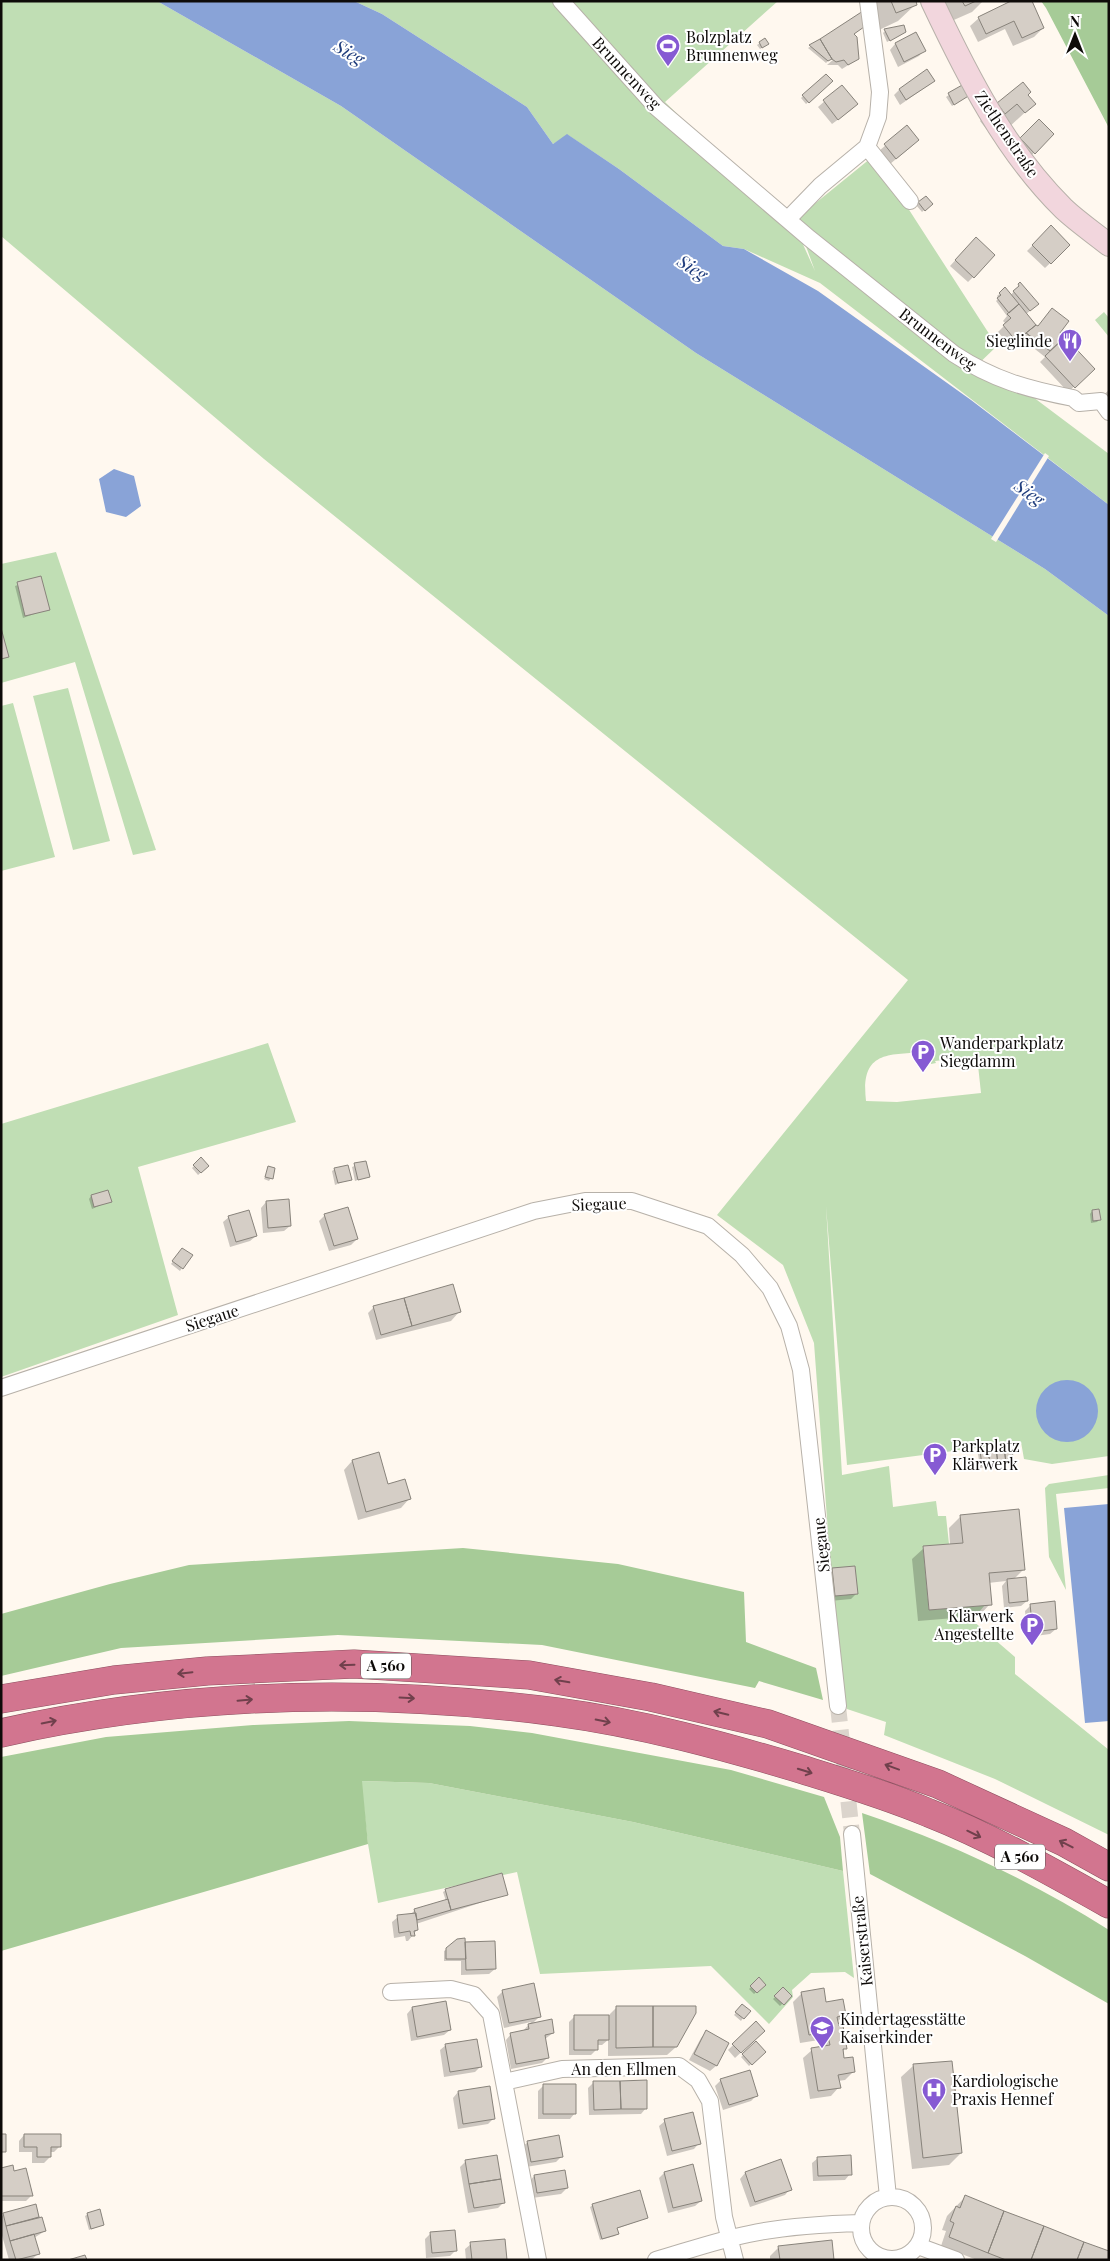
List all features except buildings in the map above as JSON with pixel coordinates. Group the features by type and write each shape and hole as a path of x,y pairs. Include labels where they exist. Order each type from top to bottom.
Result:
{"highway":[{"name":"A 560","path":"1,1700 114,1680 207,1671 344,1664 529,1675 651,1697 768,1724 938,1784 1064,1842 1109,1867"},
{"name":"A 560","path":"1,1733 51,1722 163,1707 286,1696 407,1697 559,1712 658,1731 758,1756 861,1788 930,1813 1052,1872 1109,1904"}],"main road":[{"name":"Ziethenstraße","path":"932,1 962,66 1015,151 1041,185 1066,210 1109,244"}],"street":[{"name":"Brunnenweg","path":"561,1 657,108 788,219 954,354 977,369 1022,388 1073,398 1079,403 1101,401 1109,412"},
{"path":"788,219 820,186 867,147 878,117 880,92 868,1"},
{"path":"867,147 910,201"},
{"name":"Siegaue","path":"1,1388 534,1211 586,1200 632,1201 708,1226 742,1255 770,1288 789,1326 801,1370 838,1706"},
{"name":"Kaiserstraße","path":"852,1834 888,2197"},
{"path":"391,1992 451,1989 474,1995 491,2014 538,2260"},
{"name":"An den Ellmen","path":"504,2082 562,2069 679,2066 698,2080 710,2101 724,2218 735,2260"},
{"path":"888,2197 906,2200 919,2211 924,2229 918,2246 913,2252 898,2259 888,2259 870,2250 861,2233 863,2216 873,2203 888,2197"},
{"path":"656,2260 729,2239 772,2230 818,2224 861,2223"},
{"path":"918,2246 956,2260"}],"green space":[{"path":"1,1 157,1 341,106 696,353 1045,569 1109,616 1109,1456 1052,1464 1024,1459 1021,1442 847,1465 826,1206 842,1475 889,1466 893,1507 936,1501 938,1516 946,1516 949,1544 923,1547 929,1610 985,1605 972,1620 1015,1657 1015,1674 1109,1750 1109,1835 995,1779 884,1735 886,1722 847,1709 839,1680 814,1343 783,1265 717,1215 908,980 264,459 1,236","holes":["929,1052 931,1064 936,1063 935,1061 977,1056 981,1093 897,1102 866,1101 865,1084 868,1072 873,1063 881,1058 890,1055"]},
{"path":"354,1 778,1 665,102 735,170 787,209 815,271 796,219 871,158 893,185 997,346 971,371 1033,397 1109,454 1109,505 820,283 744,249 723,246 619,169 568,135 553,144 527,107 382,14"},
{"path":"1041,1 1109,1 1109,128 1046,8"},
{"path":"1104,312 1109,318 1109,337 1095,320"},
{"path":"56,552 156,850 133,855 75,662 1,683 1,564"},
{"path":"68,688 110,841 73,850 33,696"},
{"path":"13,703 55,857 1,871 1,706"},
{"path":"268,1043 296,1122 138,1167 178,1315 1,1377 1,1124"},
{"path":"1109,1475 1109,1488 1056,1494 1066,1590 1049,1557 1045,1488 1049,1484"},
{"path":"463,1548 618,1564 744,1592 746,1642 816,1668 823,1700 759,1681 755,1688 542,1645 338,1635 121,1648 1,1676 1,1614 110,1584 189,1565"},
{"path":"349,1721 470,1726 532,1733 731,1770 824,1797 840,1837 843,1871 633,1822 429,1783 362,1781 368,1844 1,1951 1,1757 106,1737 253,1725"},
{"path":"361,1781 429,1783 633,1822 843,1871 854,1978 845,1972 811,1973 792,1990 793,1997 769,2024 711,1966 540,1974 517,1872 378,1903 368,1844"},
{"path":"862,1813 927,1837 989,1864 1049,1895 1109,1930 1109,2004 1025,1956 870,1874"}],"water":[{"name":"Sieg","path":"157,1 354,1 382,14 527,107 553,144 567,134 619,169 723,246 744,249 818,291 971,400 1109,505 1109,616 1045,569 696,353 341,106"},
{"path":"114,469 134,476 141,506 126,517 106,512 99,479"},
{"path":"1067,1380 1084,1385 1089,1389 1093,1394 1098,1411 1093,1428 1089,1433 1084,1437 1067,1442 1050,1437 1045,1433 1041,1428 1036,1411 1041,1394 1045,1389 1050,1385"},
{"path":"1109,1504 1109,1721 1085,1723 1064,1508"}],"pier":[{"path":"1045,453 1049,456 996,542 991,539"}],"tunnel":[{"path":"838,1706 852,1834"}],"place":[{"name":"Bolzplatz Brunnenweg","path":"668,67"},
{"name":"Sieglinde","path":"1070,362"},
{"name":"Wanderparkplatz Siegdamm","path":"923,1073"},
{"name":"Parkplatz Klärwerk","path":"935,1476"},
{"name":"Klärwerk Angestellte","path":"1032,1646"},
{"name":"Kindertagesstätte Kaiserkinder","path":"822,2049"},
{"name":"Kardiologische Praxis Hennef","path":"934,2111"}]}
